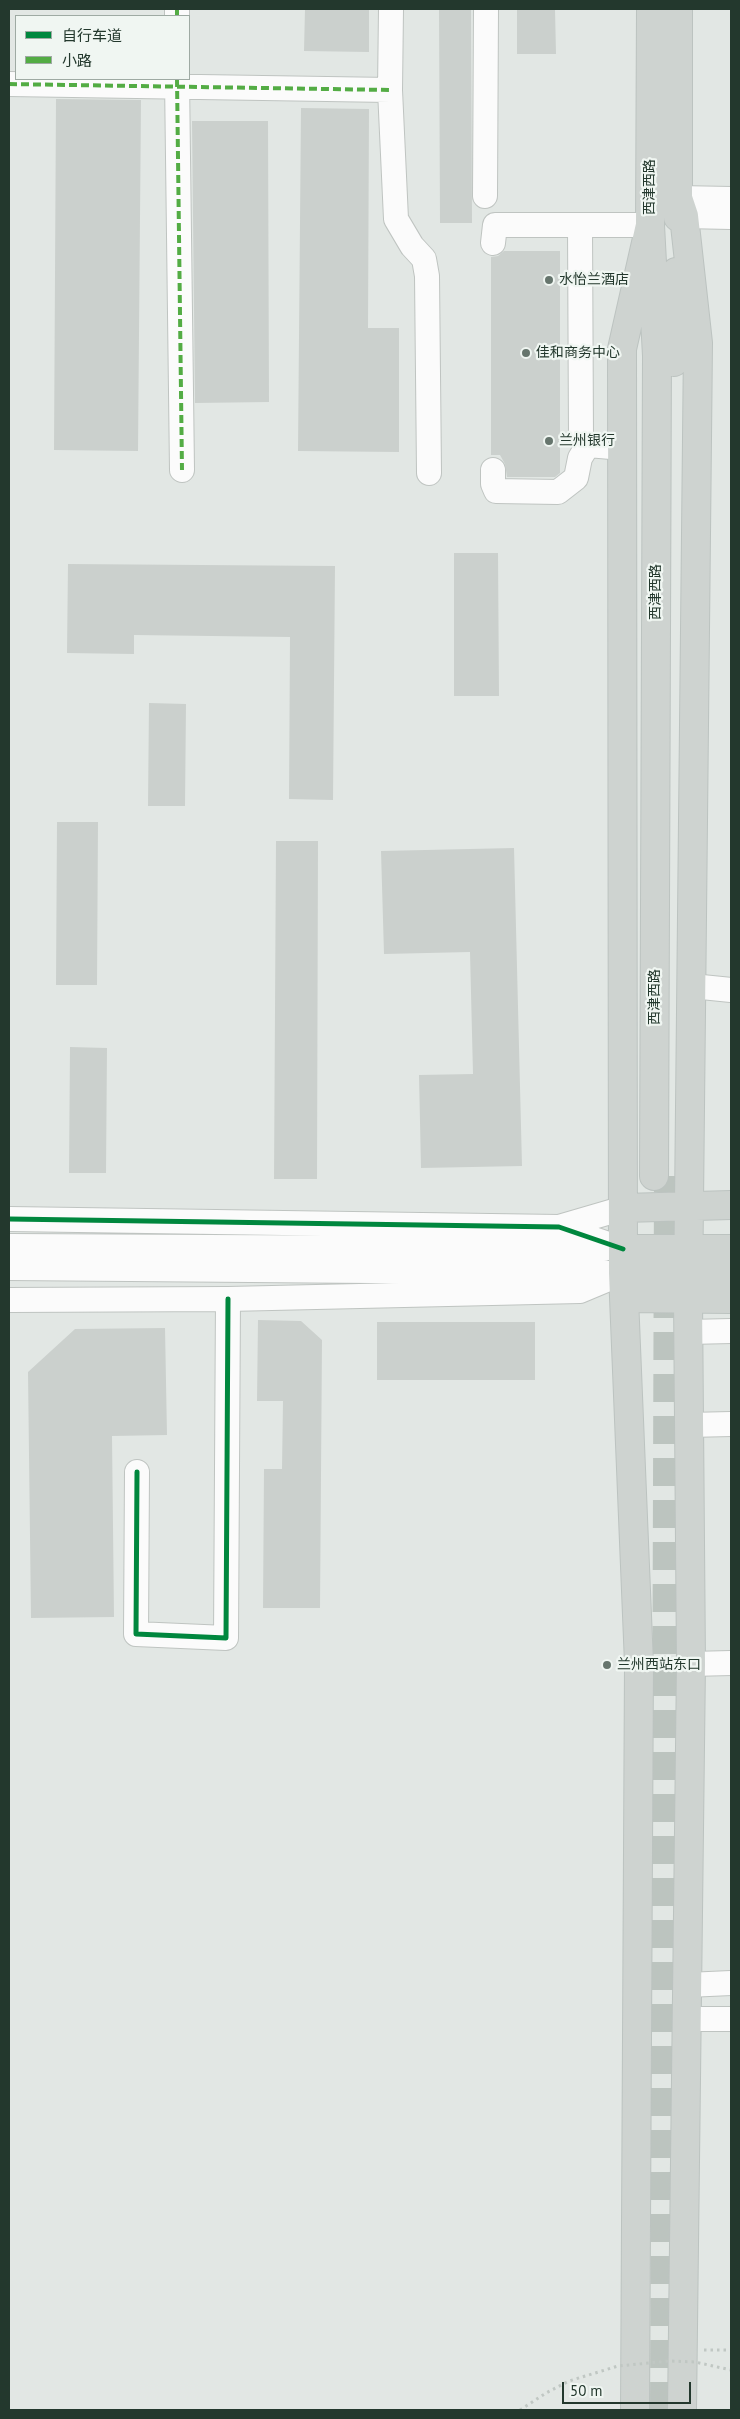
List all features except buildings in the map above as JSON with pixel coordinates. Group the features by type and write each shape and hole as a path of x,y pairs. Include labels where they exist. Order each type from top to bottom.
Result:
{"main road":[{"name":"西津西路","path":"651,9 650,225 657,356 661,1176 674,370 681,207 678,9"},
{"path":"681,207 698,343 688,1332 691,1664 682,2410"},
{"path":"634,2410 639,1664 624,1273 622,349 650,225"},
{"path":"624,1208 731,1206"},
{"path":"689,1274 731,1249"},
{"path":"624,1273 731,1274"},
{"path":"689,1274 731,1298"}],"street":[{"path":"391,9 390,90 396,219 412,246 424,259 427,276 429,473"},
{"path":"485,196 486,9"},
{"path":"9,84 177,82 390,90"},
{"path":"177,82 182,470"},
{"path":"681,207 731,199"},
{"path":"681,207 731,217"},
{"path":"493,243 494,225 650,225"},
{"path":"580,226 581,438 588,445 623,448"},
{"path":"493,470 496,490 558,492 576,478 580,458 588,445"},
{"path":"692,986 731,990"},
{"path":"9,1219 559,1227 624,1208"},
{"path":"559,1227 624,1273"},
{"path":"9,1246 624,1273"},
{"path":"9,1268 624,1273"},
{"path":"9,1300 228,1299 580,1292 624,1273"},
{"path":"137,1472 136,1634 226,1638 228,1299"},
{"path":"688,1332 731,1331"},
{"path":"689,1425 731,1424"},
{"path":"691,1664 731,1663"},
{"path":"687,1985 731,1984"},
{"path":"686,2019 731,2019"}],"path":[{"path":"683,2350 731,2350"},
{"path":"520,2410 569,2381 618,2366 669,2361 695,2362 731,2370"}],"tunnel":[{"path":"664,2410 668,1176"}],"marked path":[{"path":"177,9 177,15"},
{"path":"177,80 182,470"},
{"path":"9,84 390,90"}],"cycle path":[{"path":"9,1219 559,1227 623,1249"},
{"path":"137,1472 136,1634 226,1638 228,1299"}],"place":[{"name":"水怡兰酒店","path":"549,280"},
{"name":"佳和商务中心","path":"526,353"},
{"name":"兰州银行","path":"549,441"},
{"name":"兰州西站东口","path":"607,1665"}]}
